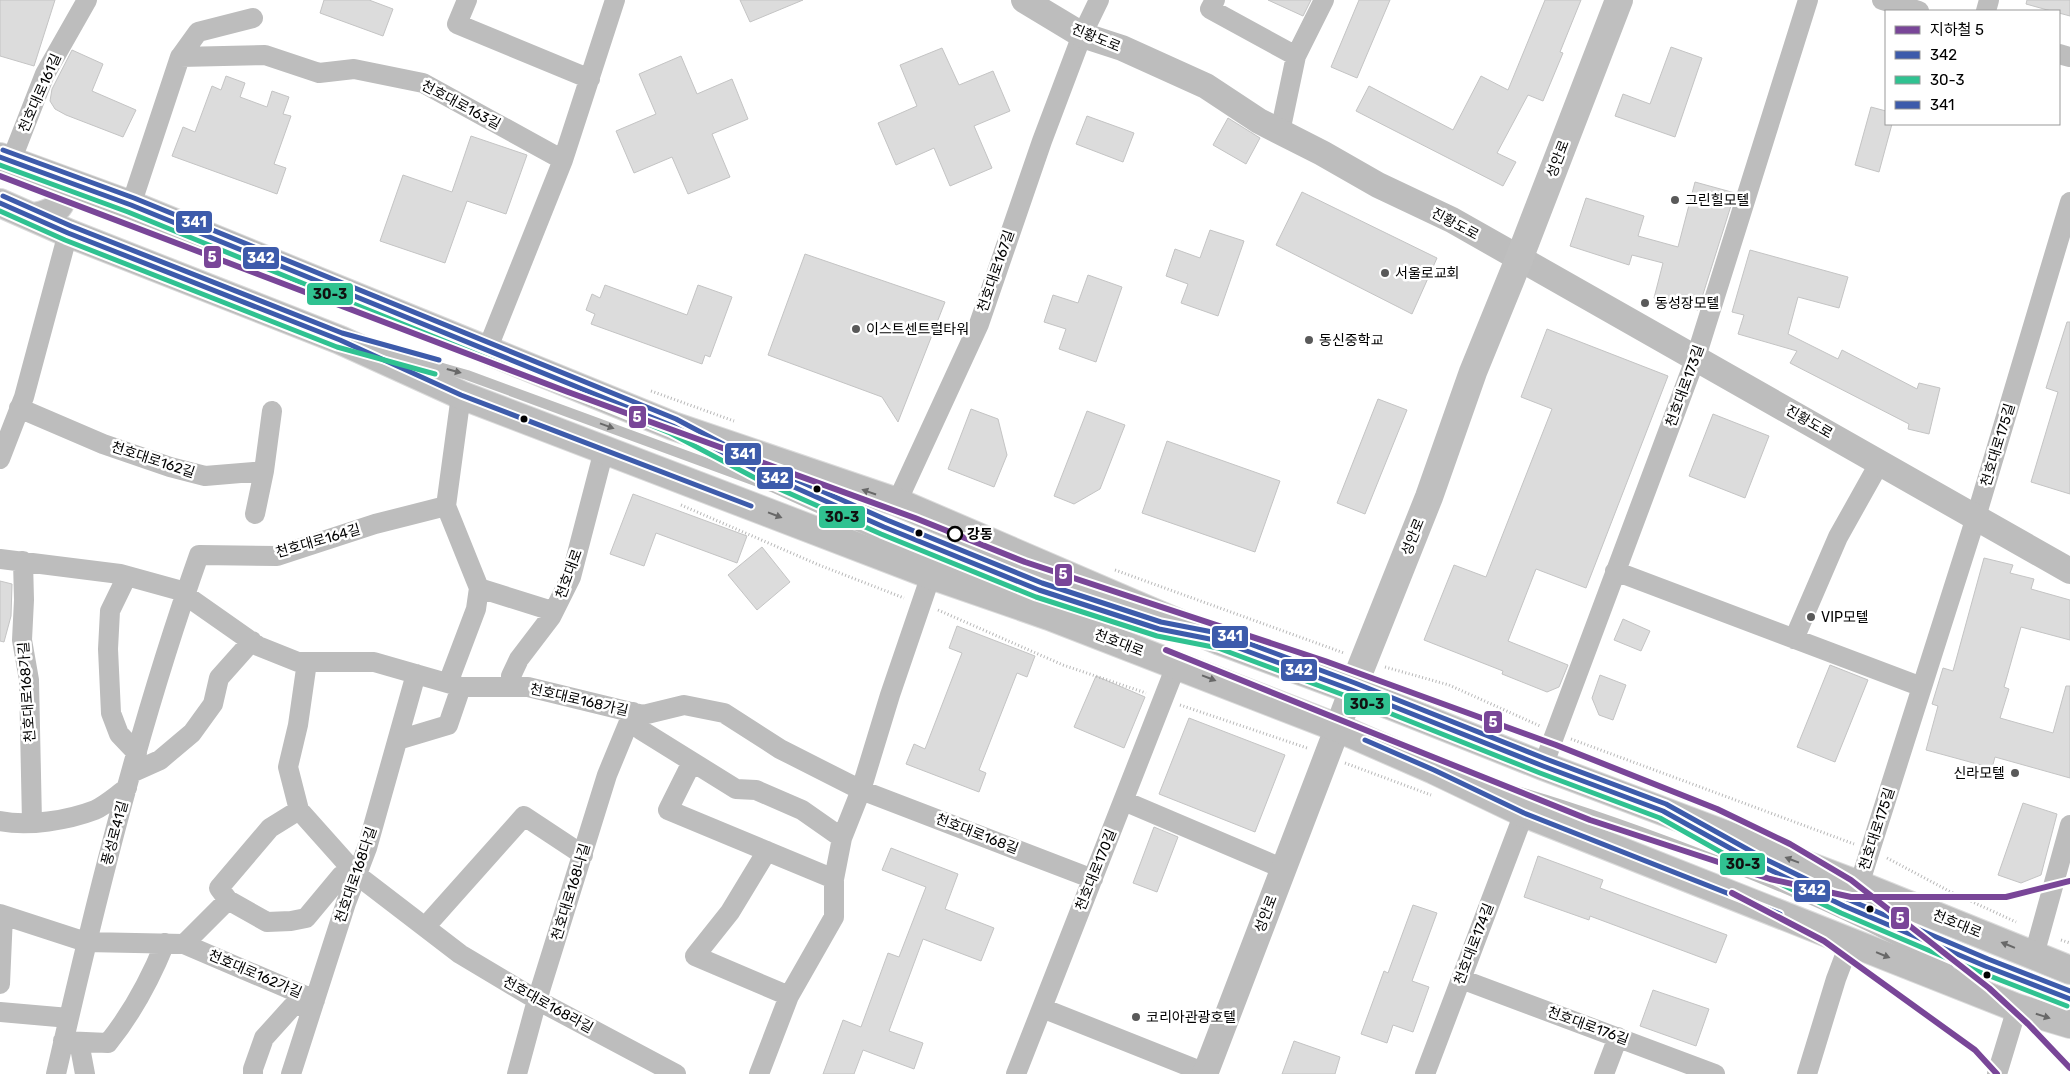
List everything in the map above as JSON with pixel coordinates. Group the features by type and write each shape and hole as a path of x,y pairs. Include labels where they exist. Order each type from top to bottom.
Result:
{"main road":[{"name":"성안로","path":"1352,690 1429,498 1473,372 1519,259 1619,0"},
{"name":"천호대로","path":"5,159 131,205 674,426 898,502 1220,641 1352,690 1543,766 1859,885 2070,970"},
{"path":"34,217 46,215 61,204 60,186 53,177"},
{"name":"천호대로","path":"0,203 340,340 461,395 931,574 1049,616 1338,728 1434,770 1524,813 2017,1008 2070,1024"}],"street":[{"name":"천호대로161길","path":"5,159 45,74 86,0"},
{"path":"467,0 457,24 590,79"},
{"path":"487,350 563,160 615,0"},
{"name":"진황도로","path":"1024,0 1082,35 1122,48 1206,86 1259,121 1378,185 1452,220 2070,571"},
{"name":"천호대로167길","path":"898,502 978,324 1042,141 1082,35 1099,0"},
{"path":"1215,0 1210,9 1296,56"},
{"path":"1280,132 1296,56 1324,0"},
{"name":"천호대로173길","path":"1543,766 1696,357 1808,0"},
{"path":"1882,0 1916,10"},
{"path":"131,205 180,57 198,32 253,18"},
{"name":"천호대로163길","path":"180,57 265,55 319,73 354,69 423,83 563,160"},
{"name":"천호대로175길","path":"1859,885 1976,517 2070,202"},
{"path":"0,459 19,408 68,232"},
{"path":"398,740 448,725 455,685 476,609 479,588 446,506 461,395"},
{"name":"천호대로162길","path":"19,408 103,444 170,467 205,476 264,471"},
{"path":"255,514 264,471 272,411"},
{"name":"천호대로","path":"513,687 511,676 519,658 552,617 570,578 604,450"},
{"path":"1794,639 1838,537 1880,462"},
{"name":"천호대로164길","path":"185,595 199,555 277,556 375,524 446,506"},
{"name":"천호대로168가길","path":"0,559 127,576 178,590 252,641 298,662 374,662 455,685 528,687 644,715 684,705 724,713 780,749 860,790"},
{"name":"천호대로168가길","path":"23,561 22,640 29,680 32,822"},
{"path":"1615,571 1922,687"},
{"path":"759,1074 789,996 834,917 834,880 842,838 860,790 931,574"},
{"path":"127,576 110,611 108,649 111,712 118,734 137,752"},
{"path":"479,588 549,610 552,617"},
{"name":"풍성로41길","path":"85,1074 71,1041 69,1018 86,942 129,780 185,595"},
{"path":"0,821 51,822 97,809 129,780 160,760 192,733 213,704 219,678 252,641"},
{"name":"천호대로168라길","path":"307,662 298,725 288,767 299,810 357,875 460,954 537,1000 676,1074"},
{"name":"천호대로170길","path":"1016,1074 1176,666"},
{"name":"천호대로168다길","path":"291,1074 346,903 367,848 416,674"},
{"name":"성안로","path":"1042,1008 1206,1074 1352,690"},
{"path":"634,712 641,730 736,789 756,790 802,810 842,838"},
{"name":"천호대로168나길","path":"517,1074 537,1000 607,775 634,712"},
{"path":"692,762 668,810 834,880"},
{"name":"천호대로168길","path":"860,790 1093,879"},
{"path":"1124,801 1284,869"},
{"path":"299,810 270,828 219,888 228,900 267,922 299,920 306,918 341,876 357,875"},
{"name":"천호대로174길","path":"1426,1074 1524,813"},
{"path":"425,927 524,816 583,855"},
{"path":"2034,955 2070,825"},
{"path":"767,852 730,912 695,956 789,996"},
{"path":"71,1041 108,1043 124,1023 174,944 228,900"},
{"name":"천호대로162가길","path":"0,984 1,914 86,942 174,944 315,1000"},
{"path":"1807,1074 1836,979 1850,942"},
{"name":"천호대로176길","path":"1461,979 1715,1074"},
{"name":"천호대로162가길","path":"254,1074 253,1069 264,1038 292,1007 315,1000"},
{"path":"1997,1074 2017,1008"},
{"path":"0,1012 69,1018"},
{"path":"1604,1074 1618,1037"},
{"name":"풍성로41길","path":"56,1074 71,1041"}],"lane":[{"path":"340,340 467,375 772,487 1049,616"},
{"path":"674,426 787,484 884,527 1039,590 1159,628 1220,641"},
{"path":"1434,770 1531,795 1650,834 1789,889 1916,949 2017,1008"},
{"path":"1663,811 1764,868 1844,906 1985,966 2070,999"}],"path":[{"path":"672,501 819,566 952,616 1063,665 1327,756 1436,797"}],"building":[{"path":"0,0 55,0 34,66 0,56"},
{"path":"324,0 369,0 393,9 383,36 320,13"},
{"path":"740,0 803,0 750,22"},
{"path":"1268,0 1311,0 1303,16"},
{"path":"1359,0 1390,0 1357,78 1331,67"},
{"path":"1545,0 1581,0 1560,52 1563,53 1543,101 1528,95 1497,153 1516,162 1503,186 1356,111 1369,86 1453,130 1481,76 1508,90"},
{"path":"2027,0 2070,0 2070,16 2060,13 2060,10 2047,10 2026,4"},
{"path":"1671,47 1702,58 1675,137 1615,116 1623,94 1650,104"},
{"path":"942,48 959,85 993,71 1010,111 974,126 992,168 950,186 934,148 896,165 878,123 917,106 900,65"},
{"path":"72,50 103,64 92,91 136,110 123,137 66,115 55,109 50,101 52,89"},
{"path":"681,56 697,94 732,79 748,119 712,134 730,177 688,194 672,157 634,173 616,131 656,114 639,74"},
{"path":"226,76 245,83 240,97 267,107 272,91 289,97 283,114 291,116 274,164 286,168 277,194 172,156 183,127 195,132 212,86 221,90"},
{"path":"1871,107 1885,111 1885,125 1892,125 1879,172 1855,165"},
{"path":"1087,116 1134,133 1123,162 1076,144"},
{"path":"1228,118 1260,138 1246,164 1213,145"},
{"path":"471,136 527,155 506,214 467,201 445,263 380,241 403,175 452,192"},
{"path":"1695,182 1735,193 1698,310 1654,298 1663,263 1632,255 1629,265 1570,246 1586,198 1644,216 1638,236 1678,247"},
{"path":"1302,192 1437,258 1412,314 1276,245"},
{"path":"1210,230 1244,241 1218,316 1181,303 1188,284 1166,276 1175,249 1200,258"},
{"path":"1750,250 1848,277 1839,308 1798,297 1788,334 1838,359 1842,350 1917,389 1919,383 1940,388 1929,434 1908,429 1909,424 1790,363 1797,351 1738,334 1744,315 1732,312"},
{"name":"이스트센트럴타워","path":"805,254 945,302 898,422 882,397 768,355"},
{"path":"1088,275 1122,287 1096,362 1059,349 1066,329 1044,322 1053,295 1078,303"},
{"path":"605,285 687,315 698,285 732,297 710,357 705,355 702,364 591,324 595,314 586,310 592,294 600,298"},
{"path":"2067,322 2070,322 2070,494 2031,482 2058,392 2046,388"},
{"path":"1547,329 1668,376 1586,588 1536,569 1508,641 1568,665 1559,687 1547,692 1502,674 1503,671 1424,640 1454,565 1486,577 1552,409 1521,397"},
{"path":"1378,399 1407,410 1365,514 1337,503"},
{"path":"971,409 998,419 1007,455 994,487 948,469"},
{"path":"1087,411 1125,425 1100,489 1074,504 1054,496"},
{"path":"1713,414 1769,436 1745,498 1689,476"},
{"path":"1167,441 1280,481 1255,552 1142,513"},
{"path":"633,494 747,536 737,563 656,533 644,566 610,554"},
{"path":"762,547 790,582 757,610 728,575"},
{"path":"1984,558 2013,565 2010,573 2034,579 2031,589 2070,600 2070,640 2021,627 2004,687 2009,689 2000,718 2053,733 2066,686 2070,686 2070,778 1995,757 1992,768 1926,750 1938,706 1932,704 1943,668 1953,671"},
{"path":"0,581 12,584 11,616 4,642 0,641"},
{"path":"1623,619 1650,631 1641,651 1614,640"},
{"path":"957,626 1035,656 1027,677 1017,673 979,770 986,773 979,792 906,764 914,744 925,749 962,653 949,648"},
{"path":"1830,665 1868,680 1835,762 1797,747"},
{"path":"1600,675 1626,685 1613,720 1599,715 1592,698"},
{"path":"1096,676 1145,697 1124,748 1074,727"},
{"path":"1189,718 1285,755 1255,832 1159,794"},
{"path":"2023,803 2057,814 2041,875 2021,883 1998,875"},
{"path":"1154,827 1178,837 1157,892 1133,883"},
{"path":"891,848 958,874 945,909 994,928 981,961 923,939 889,1031 923,1043 914,1069 863,1050 854,1074 823,1074 843,1020 861,1027 888,953 899,957 926,887 882,870"},
{"path":"1538,856 1603,880 1600,888 1727,935 1716,963 1590,916 1589,920 1524,897"},
{"path":"1413,905 1437,913 1412,981 1429,987 1413,1032 1393,1025 1387,1043 1361,1034 1384,971 1388,973"},
{"path":"1653,990 1709,1009 1696,1046 1640,1026"},
{"path":"1294,1041 1340,1057 1335,1074 1282,1074"}],"metro line":[{"name":"5","path":"0,176 568,392 915,518 1025,562 1325,661 1556,745 1717,809 1790,844 1851,880 1989,988 2028,1024 2070,1068"},
{"name":"5","path":"1166,650 1590,820 1770,879 1851,897 2006,897 2070,881"},
{"name":"5","path":"1732,893 1824,941 1975,1050 1997,1074"}],"transit line":[{"name":"341","path":"3,150 134,198 676,419 763,465 887,520 1042,583 1161,622 1223,634 1355,683 1546,759 1666,804 1767,860 1847,899 1988,959 2070,991"},
{"name":"342","path":"0,157 131,205 673,426 760,472 884,527 1039,590 1159,629 1220,641 1352,690 1543,766 1663,811 1764,867 1844,906 1985,966 2070,999"},
{"name":"30-3","path":"0,165 128,212 670,433 757,479 881,534 1036,597 1157,636 1218,648 1660,818 1760,874 1841,913 1982,973 2067,1006"},
{"name":"341","path":"3,196 71,226 342,333 439,360"},
{"name":"342","path":"0,203 68,233 340,340 461,395 751,506"},
{"name":"30-3","path":"0,211 65,240 337,347 435,374"},
{"name":"342","path":"1365,740 1434,770 1524,813 1780,914"}],"place":[{"name":"그린힐모텔","path":"1675,200"},
{"name":"서울로교회","path":"1385,273"},
{"name":"동성장모텔","path":"1645,303"},
{"name":"이스트센트럴타워","path":"856,329"},
{"name":"동신중학교","path":"1309,340"},
{"name":"강동","path":"955,534"},
{"name":"VIP모텔","path":"1811,617"},
{"name":"신라모텔","path":"2015,773"},
{"name":"코리아관광호텔","path":"1136,1017"}]}
